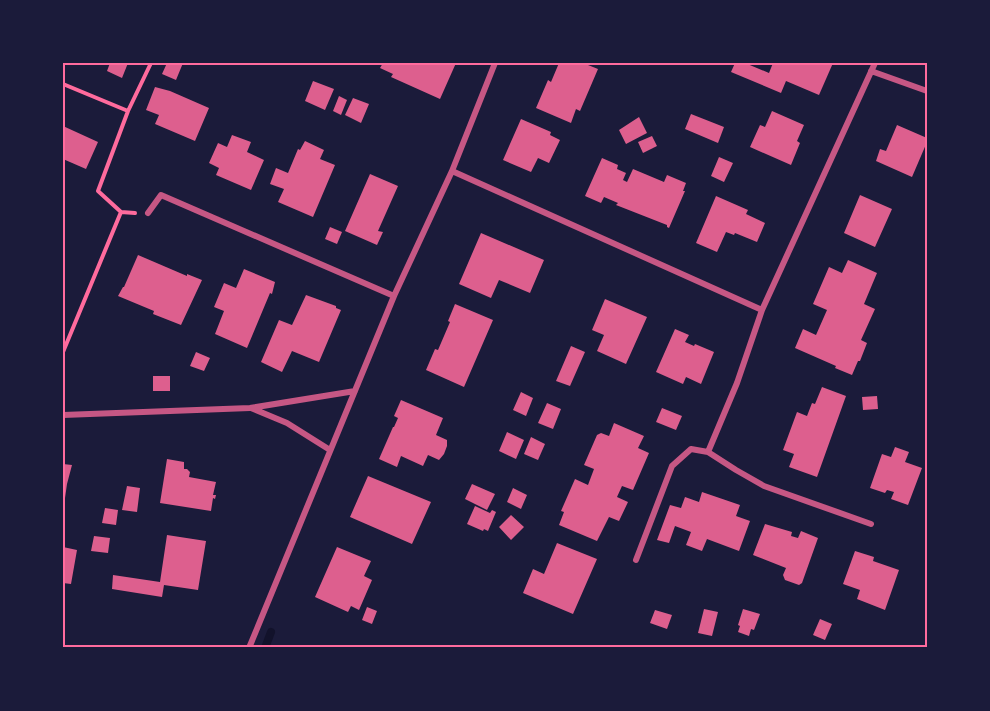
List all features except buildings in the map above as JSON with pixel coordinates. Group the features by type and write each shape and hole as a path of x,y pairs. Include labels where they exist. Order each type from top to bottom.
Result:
{"street":[{"path":"249,648 394,296 452,171 495,63"},
{"path":"708,452 737,383 762,310 875,63"},
{"path":"872,71 927,91"},
{"path":"452,171 762,310"},
{"path":"148,213 161,195 394,296"},
{"path":"63,416 250,408 355,391"},
{"path":"250,408 287,423 330,450"},
{"path":"636,560 672,466 691,449 708,452 764,486 871,524"}],"path":[{"path":"148,213 121,212 99,191 128,111 152,63"},
{"path":"63,84 128,111"},
{"path":"63,352 121,212"}],"waterway":[{"path":"265,648 271,632"}]}
